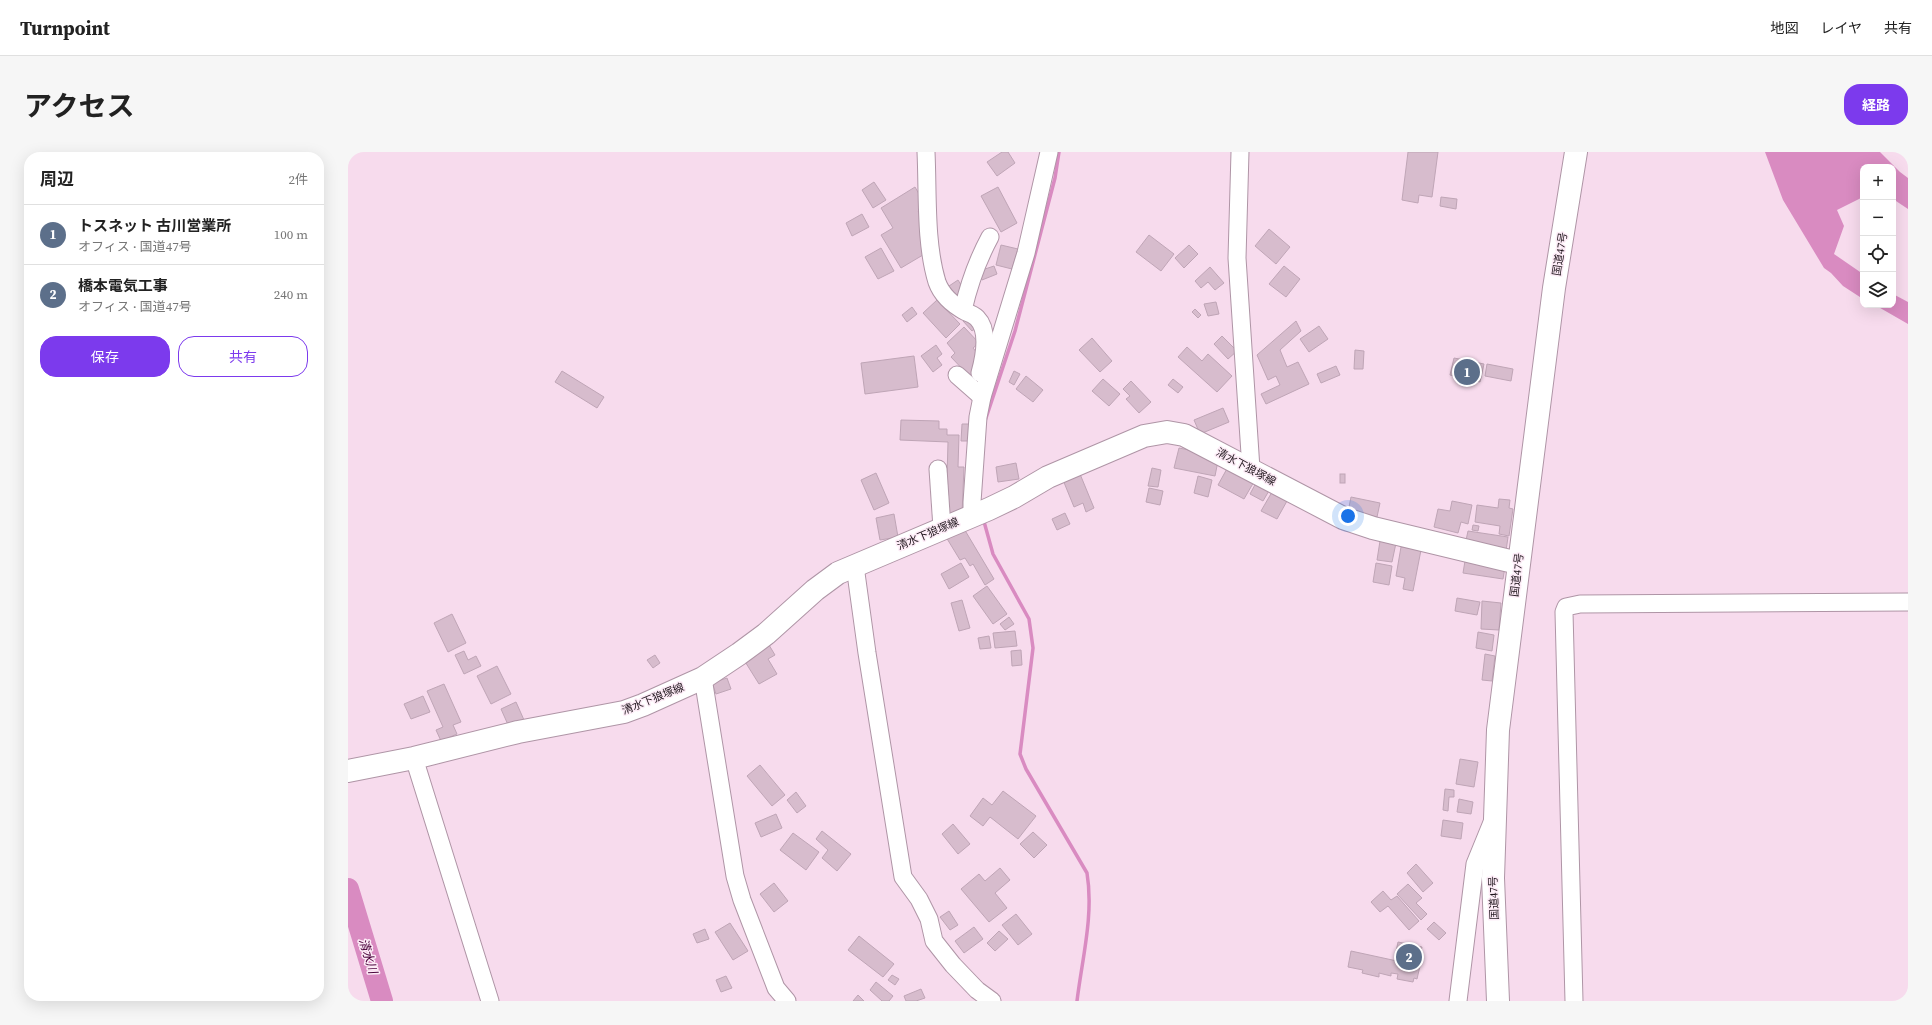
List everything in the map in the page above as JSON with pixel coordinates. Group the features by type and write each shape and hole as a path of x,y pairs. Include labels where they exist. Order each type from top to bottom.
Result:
{"main road":[{"name":"国道47号","path":"1498,1001 1493,878 1498,730 1554,288 1576,152"},
{"name":"清水下狼塚線","path":"348,771 414,758 518,732 624,712 703,678 766,634 815,590 838,573 979,513 1014,497 1048,477 1144,436 1167,432 1184,435 1343,518 1373,528 1518,563"}],"street":[{"path":"926,152 930,246 937,281 947,298 963,310 977,317 982,328 985,344 980,376 982,398"},
{"path":"979,513 972,502 978,417 982,398 1026,253 1049,152"},
{"path":"1240,152 1237,258 1251,469"},
{"path":"963,310 970,280 978,259 990,237"},
{"path":"957,375 982,398"},
{"path":"938,469 942,528"},
{"path":"855,566 867,653 903,877 919,899 929,919 934,941 976,990 992,1001"},
{"path":"1574,1001 1564,612 1566,607 1569,605 1580,604 1908,602"},
{"path":"703,678 735,876 742,900 776,988 787,1001"},
{"path":"414,758 490,1001"},
{"path":"1458,1001 1475,864 1495,814"}],"shaded area":[{"path":"1765,152 1880,152 1892,164 1860,164 1860,198 1837,210 1844,226 1834,254 1860,272 1860,297 1843,286 1824,268 1783,200"},
{"path":"1896,168 1908,178 1908,209 1896,201"},
{"path":"1896,296 1908,302 1908,324 1880,308 1896,308"}],"building":[{"path":"1002,152 1008,152 1015,163 997,176 987,162"},
{"path":"1408,152 1438,152 1432,197 1419,195 1418,203 1402,200"},
{"path":"874,182 886,200 873,208 862,190"},
{"path":"915,187 926,206 918,211 925,222 928,252 901,268 881,235 893,228 881,208"},
{"path":"998,187 1017,223 1001,232 981,196"},
{"path":"1441,197 1457,199 1456,209 1440,206"},
{"path":"862,214 869,227 852,236 846,223"},
{"path":"1269,229 1290,247 1276,264 1255,246"},
{"path":"1149,235 1174,254 1161,271 1136,252"},
{"path":"1001,245 1018,249 1012,269 996,265"},
{"path":"1189,245 1198,254 1184,268 1175,258"},
{"path":"881,248 894,271 878,279 865,257"},
{"path":"994,266 997,274 982,280 979,271"},
{"path":"1284,266 1300,279 1286,297 1269,284"},
{"path":"1210,267 1224,283 1215,290 1208,282 1201,288 1195,281"},
{"path":"958,280 965,291 956,296 949,286"},
{"path":"937,300 960,324 946,338 923,313"},
{"path":"1216,302 1219,314 1208,316 1204,304"},
{"path":"912,307 917,314 907,322 902,315"},
{"path":"1195,309 1201,315 1198,318 1192,312"},
{"path":"968,317 977,327 972,331 963,321"},
{"path":"1296,321 1301,331 1280,350 1287,367 1298,362 1309,384 1266,404 1261,394 1280,385 1276,376 1268,380 1257,355"},
{"path":"1319,326 1328,339 1309,352 1300,339"},
{"path":"964,327 979,343 973,348 978,354 977,368 969,376 951,357 955,353 947,343"},
{"path":"1222,336 1237,351 1228,359 1214,344"},
{"path":"1092,338 1112,361 1100,372 1079,350"},
{"path":"936,345 942,354 937,358 942,365 933,372 921,356"},
{"path":"1187,347 1202,361 1208,354 1232,376 1217,392 1178,357"},
{"path":"1355,350 1364,351 1363,369 1354,369"},
{"path":"914,356 918,387 865,394 861,363"},
{"path":"1454,358 1484,364 1480,382 1450,375"},
{"path":"1487,364 1513,369 1511,381 1485,376"},
{"path":"1336,366 1340,375 1321,383 1317,374"},
{"path":"562,371 604,397 597,408 555,382"},
{"path":"1014,371 1020,374 1014,385 1009,382"},
{"path":"1026,376 1043,390 1033,402 1016,389"},
{"path":"1103,379 1120,394 1109,406 1092,391"},
{"path":"1173,379 1183,387 1178,393 1168,385"},
{"path":"1131,381 1151,402 1139,413 1126,399 1130,396 1123,389"},
{"path":"1223,408 1229,422 1200,434 1194,420"},
{"path":"901,420 939,421 939,429 947,429 947,435 959,435 958,467 964,467 962,514 946,514 948,442 900,440"},
{"path":"962,424 970,424 970,441 961,441"},
{"path":"1179,448 1219,456 1215,476 1174,468"},
{"path":"1016,463 1019,479 998,482 996,467"},
{"path":"1229,465 1255,480 1244,499 1218,485"},
{"path":"1152,468 1161,470 1158,487 1148,486"},
{"path":"876,473 889,503 874,510 861,480"},
{"path":"1080,474 1094,508 1086,512 1083,503 1074,507 1063,480"},
{"path":"1340,474 1345,474 1345,483 1340,483"},
{"path":"1198,476 1212,480 1208,497 1194,493"},
{"path":"1257,481 1270,489 1263,501 1250,494"},
{"path":"1149,488 1163,491 1160,505 1146,502"},
{"path":"1272,492 1287,501 1277,519 1261,511"},
{"path":"1351,497 1380,503 1377,517 1348,512"},
{"path":"1499,499 1510,500 1509,508 1513,509 1509,536 1499,534 1500,526 1475,522 1477,505 1498,508"},
{"path":"1452,501 1472,505 1468,524 1461,522 1458,533 1434,527 1438,509 1450,511"},
{"path":"1065,513 1070,524 1057,530 1052,519"},
{"path":"894,514 898,537 880,540 876,518"},
{"path":"1473,525 1479,526 1478,531 1472,530"},
{"path":"963,527 994,579 985,585 973,564 970,566 965,558 960,560 946,537"},
{"path":"1468,531 1508,537 1506,551 1465,545"},
{"path":"1380,541 1396,543 1392,562 1377,560"},
{"path":"1401,547 1421,550 1413,591 1403,589 1405,578 1396,576"},
{"path":"1465,561 1505,567 1503,579 1463,573"},
{"path":"961,563 969,577 949,589 941,574"},
{"path":"1376,563 1392,566 1389,585 1373,582"},
{"path":"987,586 1007,614 993,624 973,596"},
{"path":"1457,598 1480,602 1477,615 1455,611"},
{"path":"962,600 970,628 959,631 951,603"},
{"path":"1482,601 1501,603 1499,630 1481,629"},
{"path":"452,614 466,643 448,652 434,623"},
{"path":"1009,617 1014,624 1005,630 1000,624"},
{"path":"1015,631 1017,646 995,648 993,633"},
{"path":"1478,632 1494,635 1492,651 1476,648"},
{"path":"989,636 991,648 980,649 978,638"},
{"path":"769,645 775,655 768,659 777,674 759,684 744,660"},
{"path":"1021,650 1022,665 1012,666 1011,651"},
{"path":"464,651 468,660 476,656 481,666 464,674 455,655"},
{"path":"1485,654 1495,656 1492,681 1482,680"},
{"path":"655,655 660,663 653,668 647,660"},
{"path":"497,666 511,694 491,704 477,676"},
{"path":"727,678 731,689 716,694 712,683"},
{"path":"444,684 461,722 453,725 457,734 441,741 436,730 443,727 427,691"},
{"path":"423,696 430,712 411,719 404,704"},
{"path":"516,702 524,720 509,727 501,709"},
{"path":"1460,759 1478,762 1474,787 1456,784"},
{"path":"760,765 785,795 772,806 747,776"},
{"path":"1445,789 1454,790 1454,797 1449,797 1448,811 1443,810"},
{"path":"1003,791 1036,816 1018,839 990,817 983,826 970,816 983,798 992,805"},
{"path":"796,792 806,806 797,813 787,800"},
{"path":"1459,799 1473,802 1471,814 1457,812"},
{"path":"776,814 782,828 761,837 755,823"},
{"path":"1443,820 1463,823 1461,839 1441,836"},
{"path":"953,824 970,844 958,854 942,834"},
{"path":"822,831 851,854 837,871 822,858 828,850 816,839"},
{"path":"1033,832 1047,845 1034,858 1020,844"},
{"path":"793,833 819,852 806,870 780,850"},
{"path":"1416,864 1433,883 1423,892 1407,873"},
{"path":"1000,868 1010,880 995,893 1007,908 989,922 961,889 979,874 985,881"},
{"path":"774,883 788,901 774,912 760,894"},
{"path":"1408,884 1422,898 1416,903 1427,914 1421,920 1397,894"},
{"path":"1383,891 1391,900 1397,896 1419,921 1409,930 1388,906 1380,912 1371,902"},
{"path":"949,911 958,925 950,930 940,917"},
{"path":"1016,914 1032,934 1018,945 1002,925"},
{"path":"1434,922 1446,933 1439,940 1427,929"},
{"path":"730,923 748,951 733,960 715,932"},
{"path":"974,927 983,939 964,953 955,941"},
{"path":"705,929 709,939 697,943 693,934"},
{"path":"999,931 1008,939 995,951 987,943"},
{"path":"859,936 894,964 883,977 848,950"},
{"path":"1398,942 1422,947 1419,961 1395,956"},
{"path":"1351,951 1420,966 1417,979 1414,978 1413,982 1397,979 1398,974 1391,973 1391,976 1379,973 1379,977 1362,973 1363,970 1348,967"},
{"path":"892,975 899,979 895,985 888,980"},
{"path":"726,976 732,988 721,992 716,980"},
{"path":"876,982 893,996 889,1001 882,1001 870,990"},
{"path":"921,989 925,998 916,1001 906,1001 904,996"},
{"path":"858,995 864,1001 853,1001"}],"waterway":[{"path":"985,421 1015,331 1055,178 1059,152"},
{"path":"983,518 993,554 1029,619 1033,648 1020,754 1026,769 1087,873 1089,889 1088,921 1077,1001"},
{"name":"清水川","path":"348,889 382,1001"}],"place":[{"name":"トスネット 古川営業所","path":"1467,372"},
{"name":"橋本電気工事","path":"1409,957"}]}
